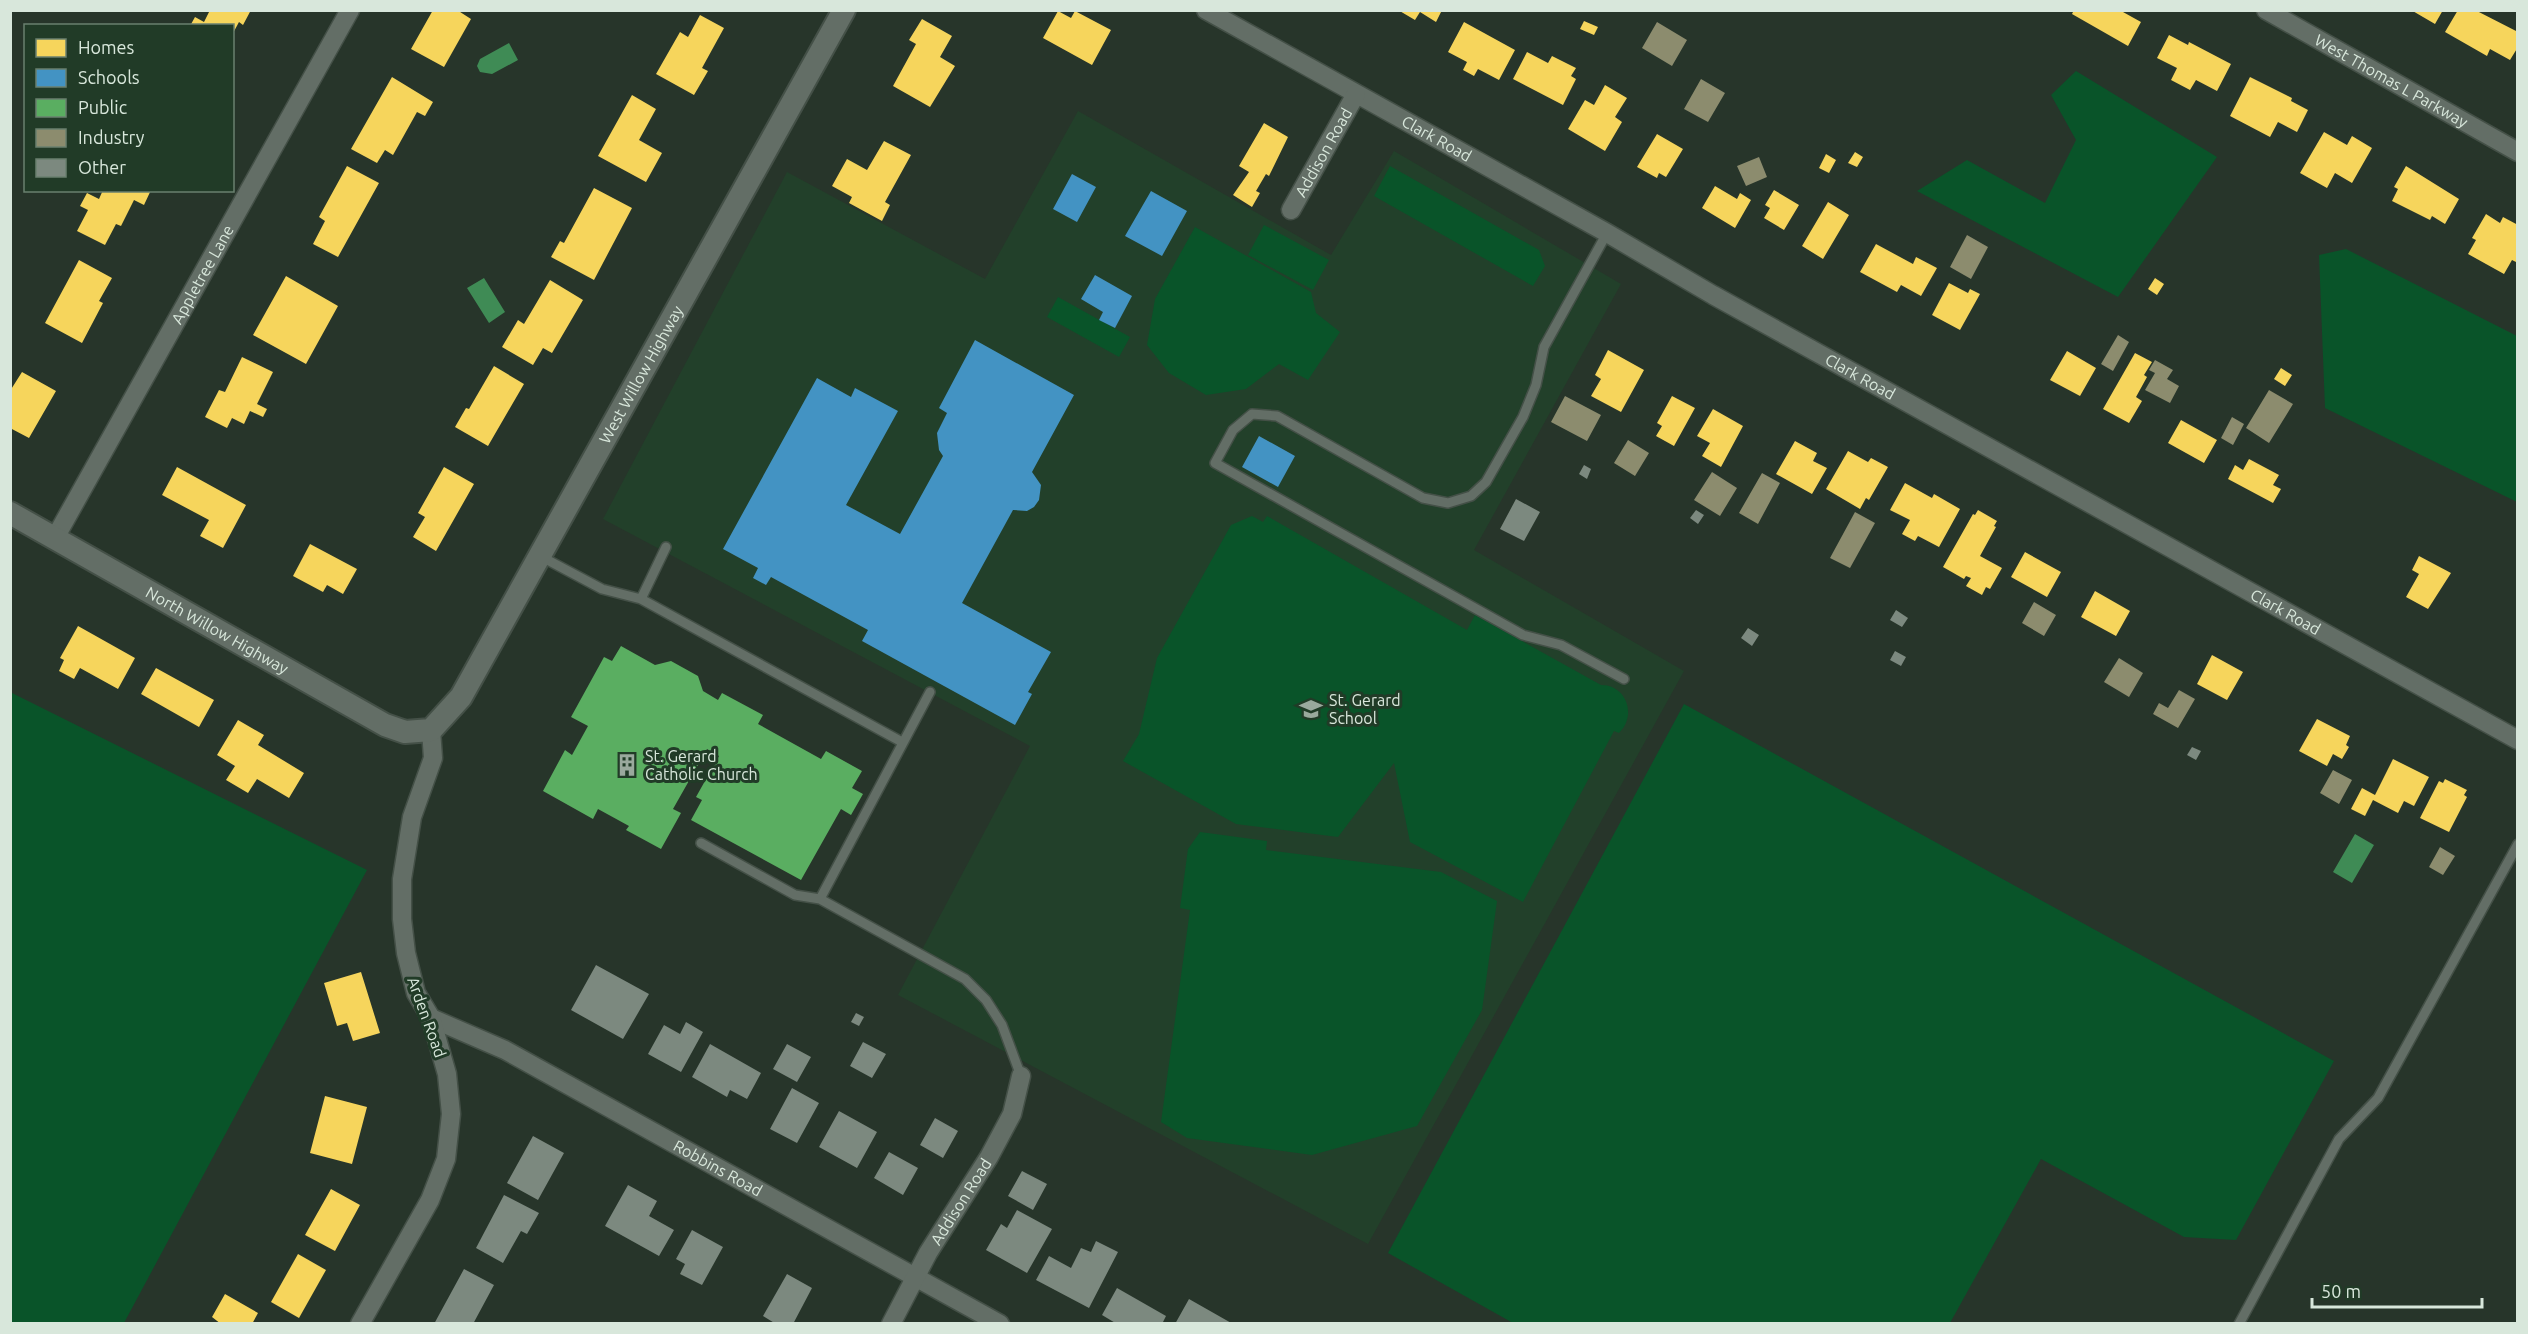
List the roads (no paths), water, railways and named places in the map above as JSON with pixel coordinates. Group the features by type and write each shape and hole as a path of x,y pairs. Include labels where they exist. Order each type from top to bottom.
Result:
{"street":[{"name":"Appletree Lane","path":"56,538 350,10"},
{"name":"West Willow Highway","path":"431,730 461,697 844,10"},
{"name":"Clark Road","path":"1206,10 1607,233 1713,295 2517,740"},
{"name":"West Thomas L Parkway","path":"2266,10 2517,152"},
{"name":"Addison Road","path":"1291,210 1356,94"},
{"name":"North Willow Highway","path":"10,513 385,725 405,732 431,730"},
{"name":"Arden Road","path":"360,1323 430,1200 446,1159 451,1114 447,1074 431,1018 416,993 406,952 402,919 402,879 412,817 433,758 431,730"},
{"name":"Robbins Road","path":"431,1018 505,1050 1000,1323"},
{"name":"Addison Road","path":"891,1323 928,1253 989,1157 1012,1114 1021,1076"}],"lane":[{"path":"1607,233 1544,347 1536,386 1523,417 1486,482 1471,496 1448,503 1423,498 1278,416 1252,414 1233,430 1215,463 1523,635 1561,645 1624,679"},
{"path":"641,599 666,547"},
{"path":"538,556 602,589 641,599 902,742"},
{"path":"820,899 930,692"},
{"path":"701,843 795,895 820,899 965,979 986,1000 1002,1025 1021,1076"},
{"path":"2239,1323 2338,1139 2378,1098 2517,844"}],"place":[{"name":"St. Gerard School","path":"1311,709"},
{"name":"St. Gerard Catholic Church","path":"627,765"}]}
